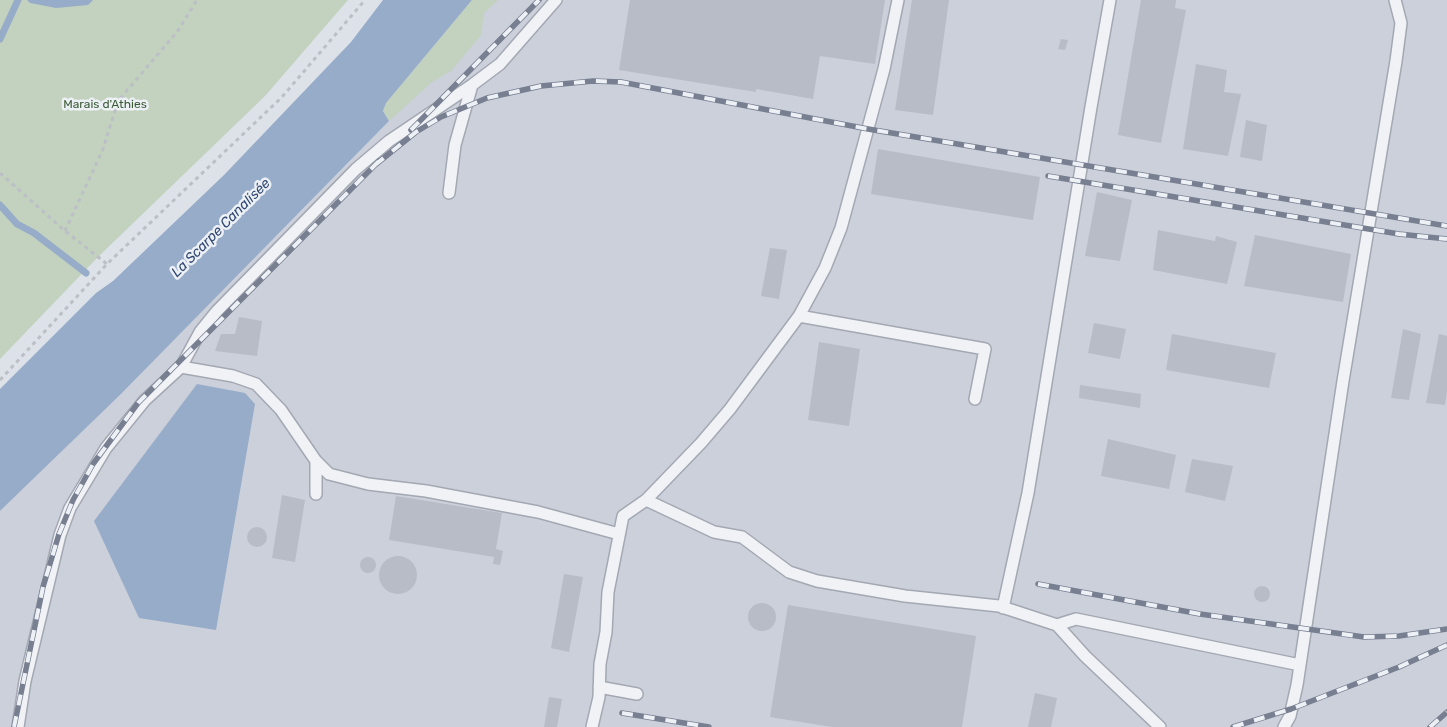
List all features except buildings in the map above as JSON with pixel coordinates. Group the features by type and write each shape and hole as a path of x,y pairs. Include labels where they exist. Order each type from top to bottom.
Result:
{"lane":[{"path":"18,727 25,681 44,595 60,535 70,508 100,456 145,400 181,367 200,332 217,311 356,169 389,141 500,64 556,0"},
{"path":"592,727 599,687 608,592 623,516 646,500 672,476 730,409 799,316 825,268 841,228 884,69 898,0"},
{"path":"1004,608 1028,493 1110,0"},
{"path":"1284,727 1292,709 1300,666 1343,381 1396,61 1401,23 1395,0"},
{"path":"449,193 455,145 472,85"},
{"path":"799,316 985,349 975,399"},
{"path":"181,367 234,376 256,384 281,410 316,461 329,474 368,484 426,491 538,512 620,534"},
{"path":"316,461 316,494"},
{"path":"646,500 714,532 742,537 789,572 816,581 905,596 1004,608 1057,625 1085,656 1160,727"},
{"path":"1057,625 1076,619 1300,666"},
{"path":"599,687 637,694"}],"path":[{"path":"65,231 103,149 118,101 177,32 197,0"},
{"path":"0,380 107,264 282,97 365,0"},
{"path":"0,173 65,231 107,264"}],"shaded area":[{"path":"472,0 1447,0 1447,727 0,727 0,511 121,394 389,121 386,103"}],"green space":[{"name":"Marais d'Athies","path":"0,0 348,0 265,96 98,257 0,359"},
{"path":"472,0 498,0 484,13 481,35 451,71 432,82 389,121 383,111 386,103"}],"water":[{"path":"27,0 93,0 88,5 56,8 30,3"},
{"name":"La Scarpe Canalisée","path":"383,0 472,0 386,103 383,111 389,121 121,394 0,511 0,389 96,293 113,281 224,175 351,42"},
{"path":"197,384 245,393 255,404 216,630 139,618 94,521"}],"waterway":[{"path":"0,39 18,0"},
{"path":"0,205 17,224 34,233 86,273"}],"railway":[{"path":"411,130 539,0"},
{"path":"375,165 416,132 441,117 487,98 541,86 593,81 621,82 868,129 1447,226"},
{"path":"14,727 43,587 59,534 73,500 93,464 138,403 379,161"},
{"path":"1048,176 1399,234 1447,239"},
{"path":"1038,584 1200,614 1364,637 1399,636 1447,629"},
{"path":"1233,727 1291,709 1399,667 1447,645"},
{"path":"1430,727 1447,712"},
{"path":"622,713 709,727"}]}
